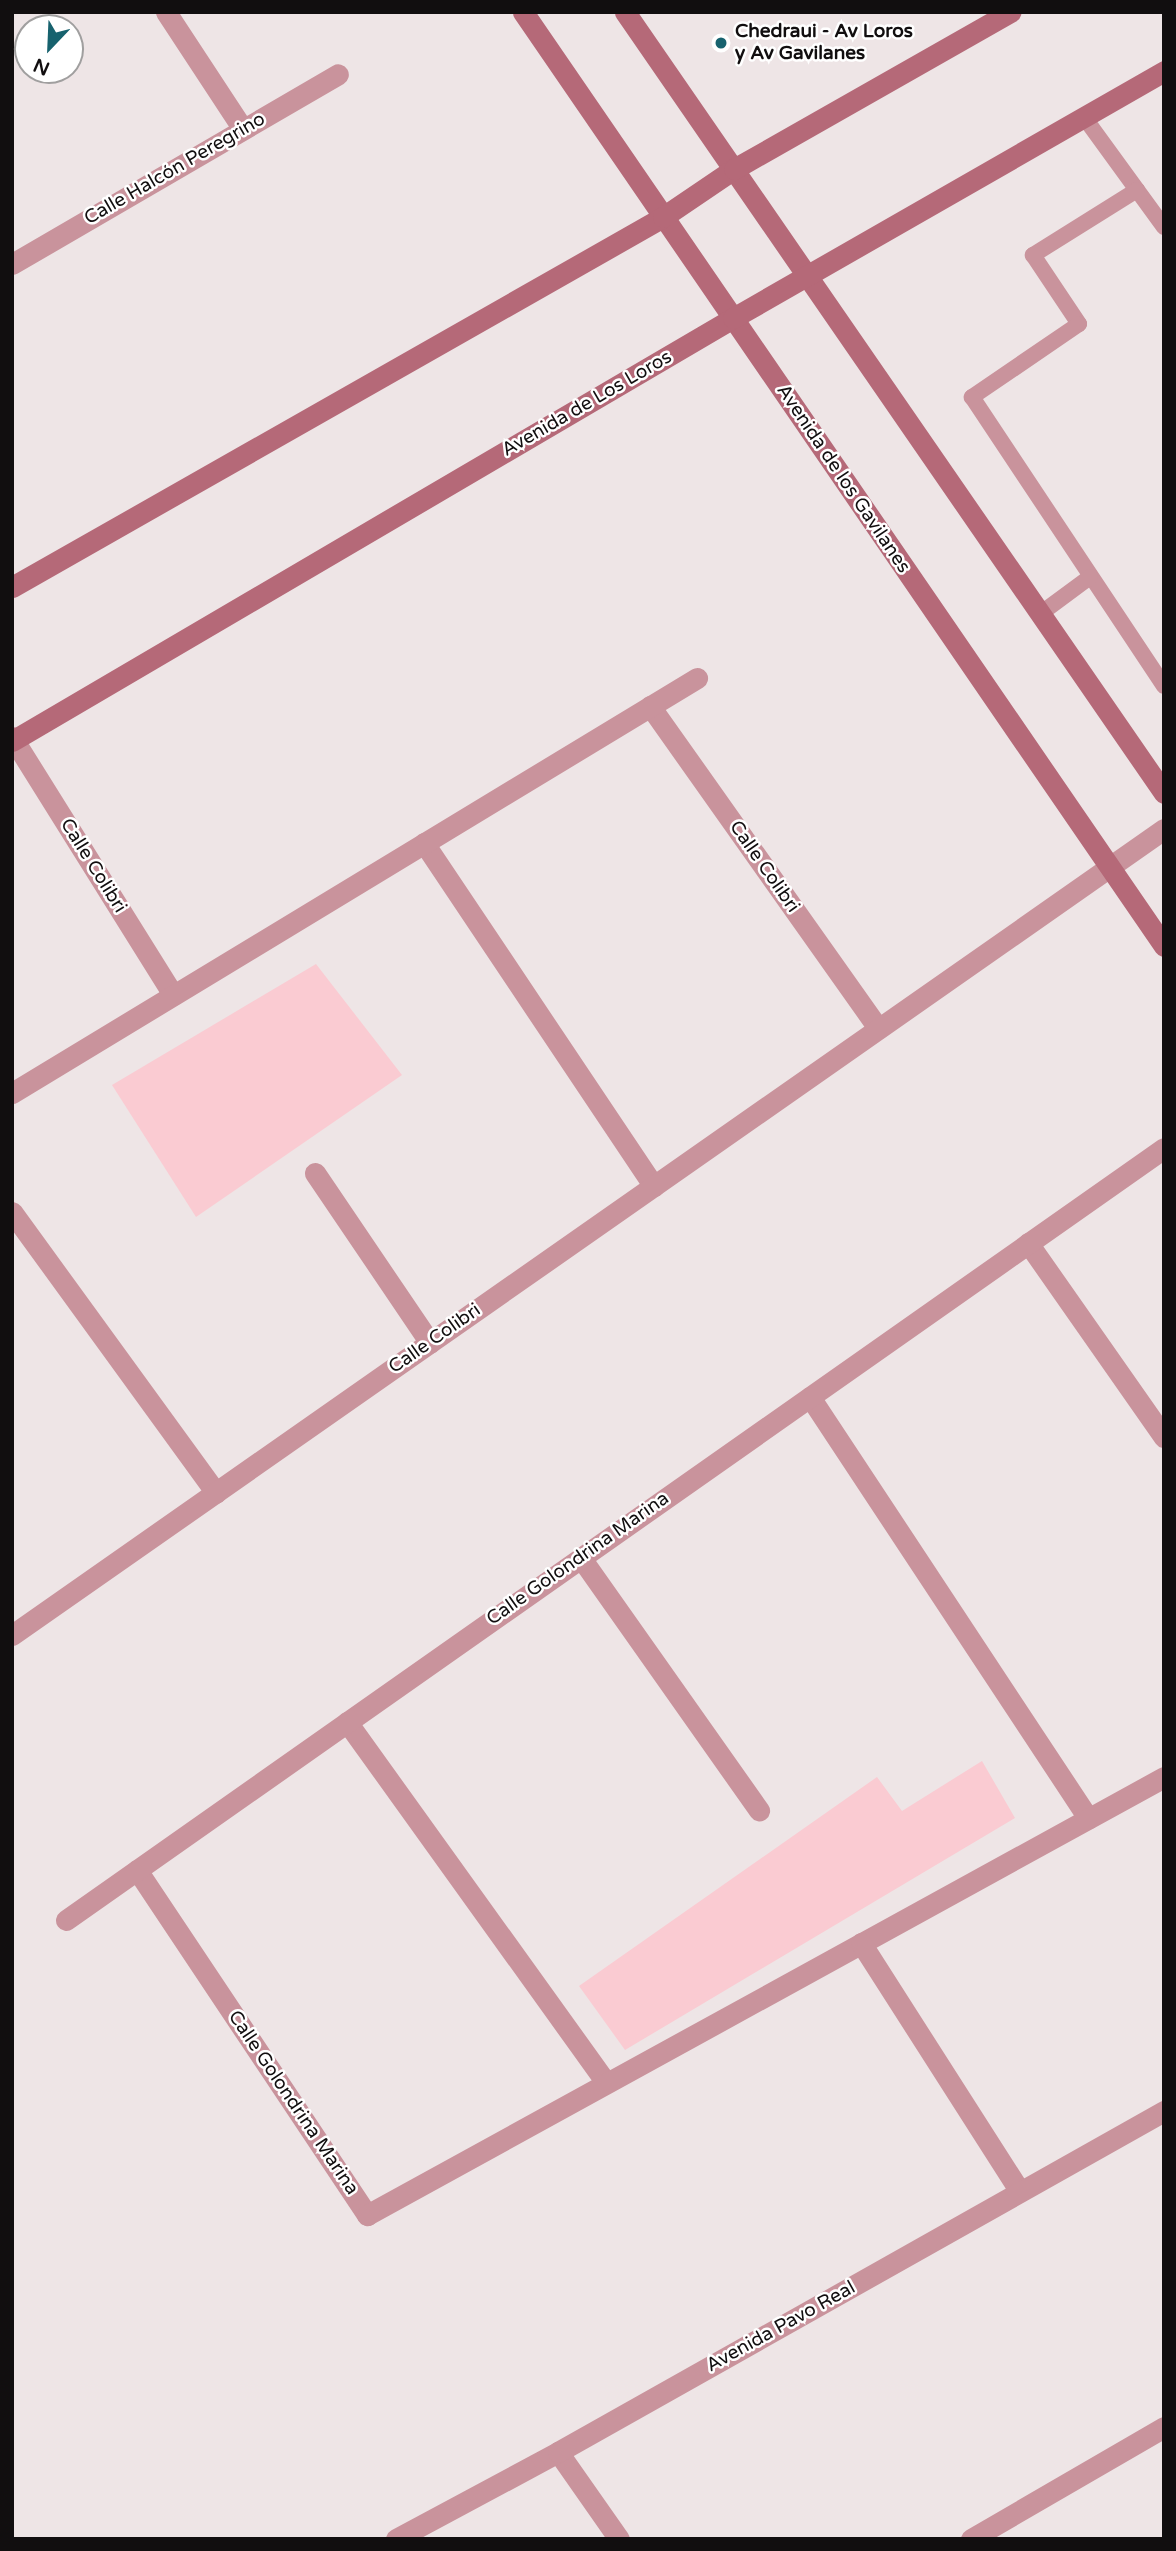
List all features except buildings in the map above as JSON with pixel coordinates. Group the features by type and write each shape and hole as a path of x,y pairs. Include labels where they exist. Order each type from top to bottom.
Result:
{"main road":[{"name":"Avenida de los Gavilanes","path":"523,12 1164,946"},
{"path":"625,12 1164,793"},
{"path":"12,587 663,217 734,169 1010,12"},
{"name":"Avenida de Los Loros","path":"13,739 733,318 1164,71"}],"street":[{"path":"166,12 243,129"},
{"name":"Calle Halcón Peregrino","path":"12,264 338,74"},
{"path":"12,1093 697,678"},
{"name":"Calle Colibri","path":"650,706 878,1028"},
{"name":"Calle Colibri","path":"13,739 173,995"},
{"name":"Calle Colibri","path":"12,1635 1164,829"},
{"path":"424,843 654,1186"},
{"name":"Calle Golondrina Marina","path":"66,1920 1164,1148"},
{"path":"315,1173 430,1343"},
{"path":"12,1212 216,1493"},
{"path":"1028,1242 1164,1437"},
{"path":"810,1397 1088,1818"},
{"path":"581,1558 759,1810"},
{"path":"347,1722 606,2083"},
{"name":"Calle Golondrina Marina","path":"137,1870 367,2215 1164,1777"},
{"path":"861,1943 1020,2192"},
{"name":"Avenida Pavo Real","path":"404,2537 1164,2111"},
{"path":"971,2539 1164,2427"},
{"path":"558,2452 619,2539"}],"lane":[{"path":"1084,117 1164,227"},
{"path":"1136,190 1033,255 1079,324 972,397 1164,686"},
{"path":"1040,614 1090,577"}],"shaded area":[{"path":"316,964 402,1075 196,1217 112,1085"},
{"path":"982,1761 1015,1818 625,2050 579,1986 877,1777 902,1811"}],"place":[{"name":"Chedraui - Av Loros y Av Gavilanes","path":"721,43"}]}
